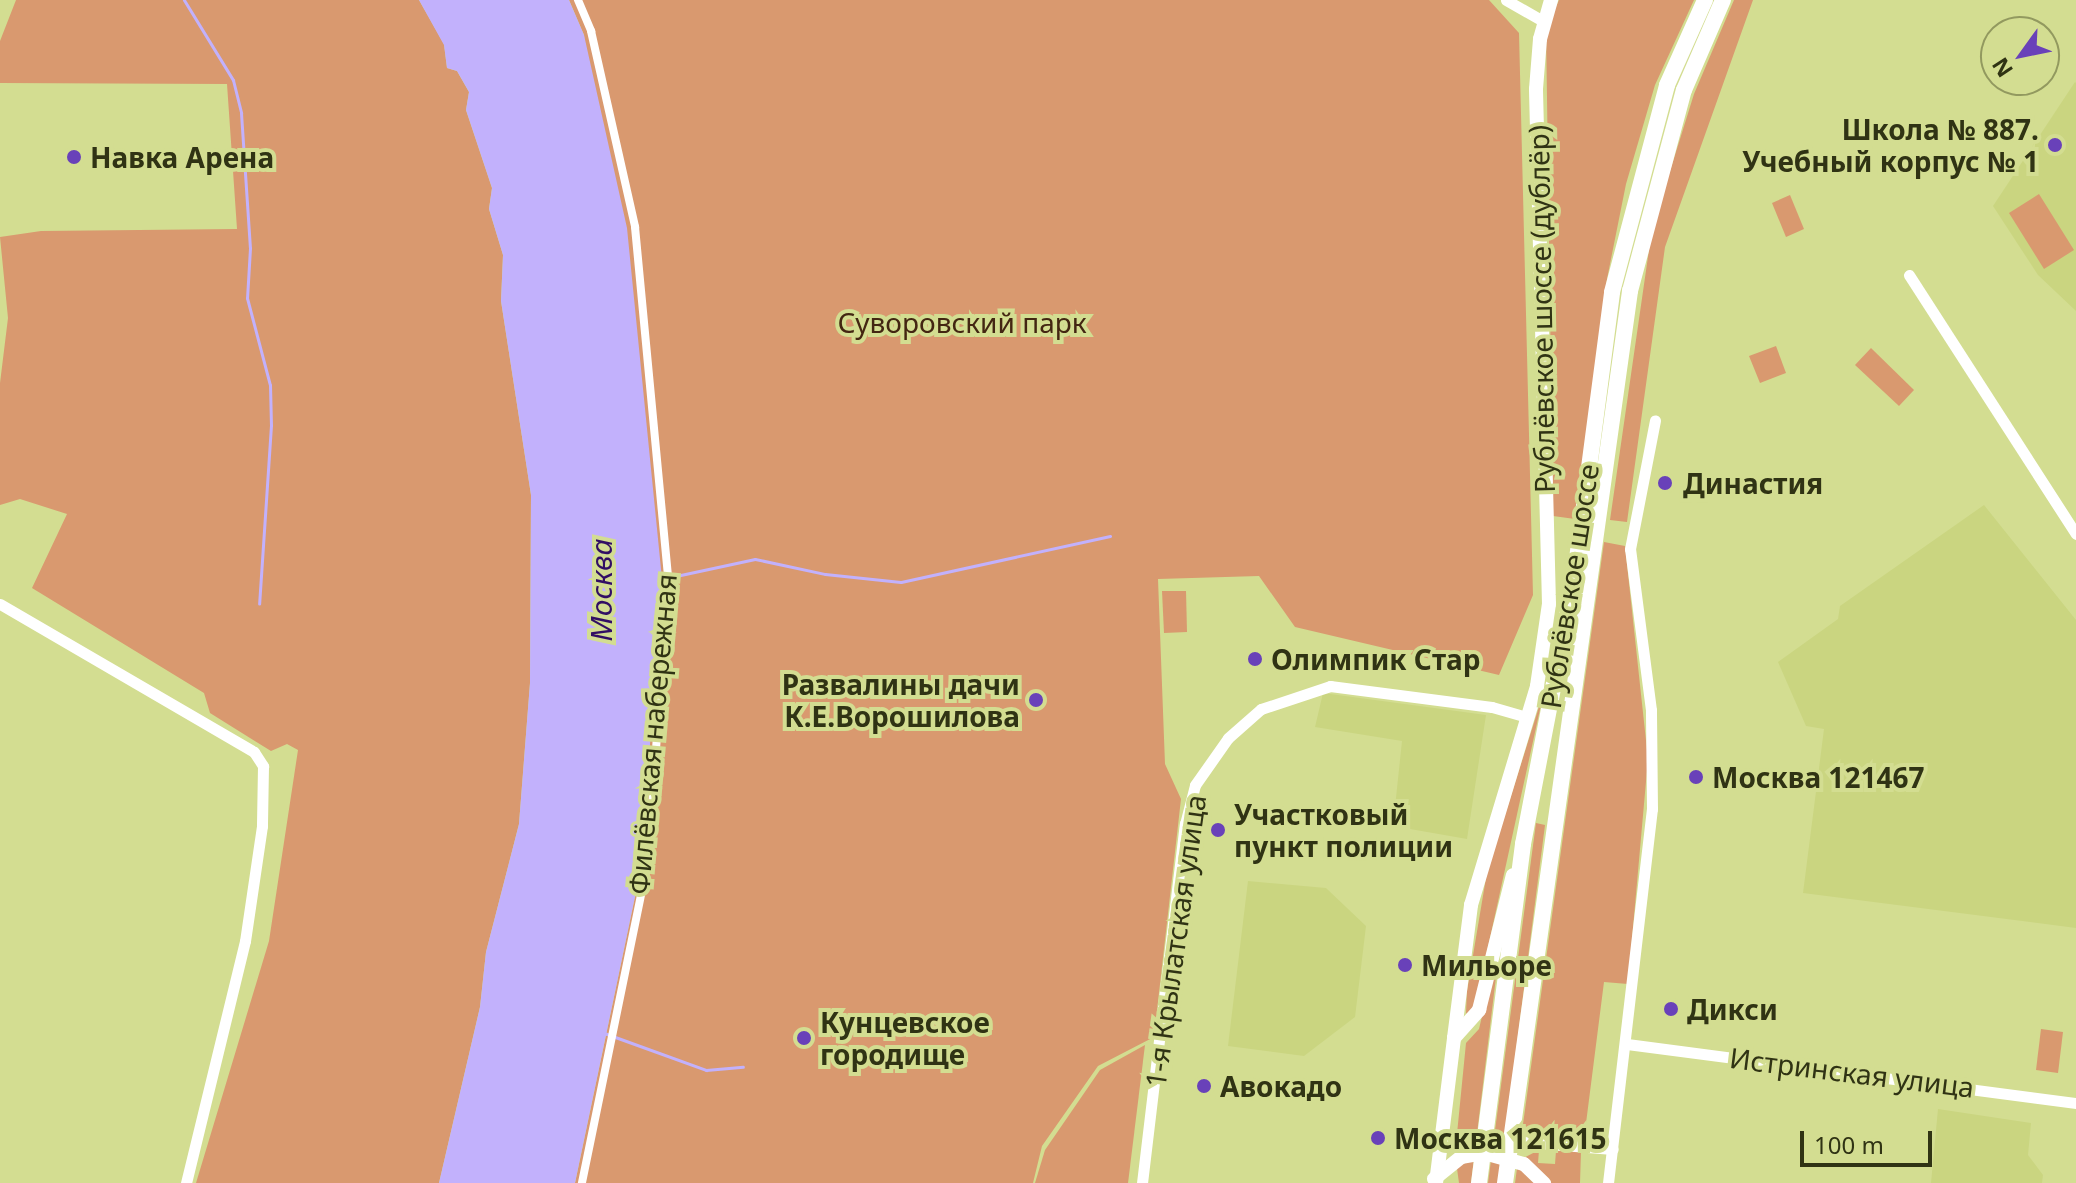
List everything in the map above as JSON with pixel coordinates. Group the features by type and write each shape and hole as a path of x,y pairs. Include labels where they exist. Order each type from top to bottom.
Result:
{"main road":[{"name":"Рублёвское шоссе","path":"1479,1183 1523,844 1575,574 1612,292 1667,85 1705,0"},
{"name":"Рублёвское шоссе","path":"1505,1183 1630,291 1684,90 1723,0"}],"street":[{"name":"Филёвская набережная","path":"578,0 591,31 635,227 668,578 648,861 582,1183"},
{"path":"1506,0 1543,21"},
{"name":"Рублёвское шоссе (дублёр)","path":"1434,1183 1474,890 1528,717 1549,604 1536,89 1543,21 1551,0"},
{"path":"1909,275 2076,534"},
{"path":"1608,1183 1627,1044 1655,757 1630,549 1655,420"},
{"path":"0,604 254,752 263,766 262,826 245,941 186,1183"},
{"name":"1-я Крылатская улица","path":"1142,1183 1185,824 1195,785 1228,738 1261,709 1330,686 1492,707 1528,717"},
{"path":"1454,1038 1479,1010 1523,844"},
{"name":"Истринская улица","path":"1627,1044 2076,1103"},
{"path":"1511,1141 1613,1149"},
{"path":"1434,1183 1461,1157 1484,1153 1524,1164 1544,1183"}],"shaded area":[{"name":"Школа № 887. Учебный корпус № 1","path":"2075,82 2076,311 2038,275 1993,206"},
{"path":"1984,505 2076,620 2076,928 1803,893 1824,729 1806,726 1778,662 1838,619 1840,606"},
{"path":"1323,693 1486,715 1467,839 1393,826 1402,741 1315,727"},
{"path":"1248,881 1326,888 1366,926 1355,1017 1304,1056 1228,1046"},
{"path":"1938,1109 2031,1123 2028,1155 2043,1175 2042,1183 1931,1183"}],"green space":[{"path":"16,0 419,0 444,44 447,68 457,71 469,92 466,110 492,188 489,209 503,255 501,301 531,495 530,683 519,824 486,952 480,1007 439,1183 196,1183 269,941 298,750 287,744 271,751 210,713 204,693 32,588 67,514 20,499 0,505 0,383 8,318 0,237 41,231 237,229 227,84 0,83 0,41"},
{"name":"Суворовский парк","path":"569,0 1489,0 1519,33 1533,595 1499,675 1295,627 1259,576 1158,579 1165,764 1181,799 1154,1037 1098,1066 1042,1146 1033,1183 575,1183 641,868 584,35"},
{"path":"1559,0 1694,0 1655,85 1626,184 1607,279 1575,519 1553,516 1546,29"},
{"path":"1734,0 1753,0 1665,247 1627,522 1610,520 1652,229 1694,94"},
{"path":"2039,194 2074,250 2044,269 2009,213"},
{"path":"1790,195 1804,229 1786,237 1772,203"},
{"path":"1776,346 1786,373 1760,383 1749,356"},
{"path":"1871,348 1914,390 1899,406 1855,365"},
{"path":"1604,542 1625,546 1648,759 1628,984 1604,982 1584,1139 1534,1134 1523,1124"},
{"path":"1162,591 1186,591 1187,632 1164,633"},
{"path":"1544,691 1476,1002 1470,1016 1466,1013 1467,991 1487,872"},
{"path":"1536,823 1545,825 1499,1183 1488,1183"},
{"path":"1501,936 1471,1183 1459,1183 1455,1154 1466,1043 1479,1029"},
{"path":"2041,1029 2063,1032 2058,1073 2036,1070"},
{"path":"1145,1045 1128,1183 1035,1183 1045,1150 1100,1070"},
{"path":"1539,1150 1538,1163 1555,1164 1556,1151 1581,1151 1580,1183 1515,1183 1518,1161"}],"water":[{"name":"Москва","path":"419,0 569,0 584,35 627,228 662,579 641,868 575,1183 439,1183 480,1007 486,952 519,824 530,683 531,495 501,301 503,255 489,209 492,188 466,110 469,92 457,71 447,68 444,45"}],"waterway":[{"path":"184,0 233,80 241,113 250,248 247,298 270,385 271,425 259,604"},
{"path":"662,579 755,559 825,574 901,582 1110,536"},
{"path":"604,1033 706,1070 743,1067"}],"place":[{"name":"Школа № 887. Учебный корпус № 1","path":"2055,145"},
{"name":"Навка Арена","path":"74,157"},
{"name":"Династия","path":"1665,483"},
{"name":"Олимпик Стар","path":"1255,659"},
{"name":"Развалины дачи К.Е.Ворошилова","path":"1036,700"},
{"name":"Москва 121467","path":"1696,777"},
{"name":"Участковый пункт полиции","path":"1218,830"},
{"name":"Мильоре","path":"1405,965"},
{"name":"Дикси","path":"1671,1009"},
{"name":"Кунцевское городище","path":"804,1038"},
{"name":"Авокадо","path":"1204,1086"},
{"name":"Москва 121615","path":"1378,1138"}]}
